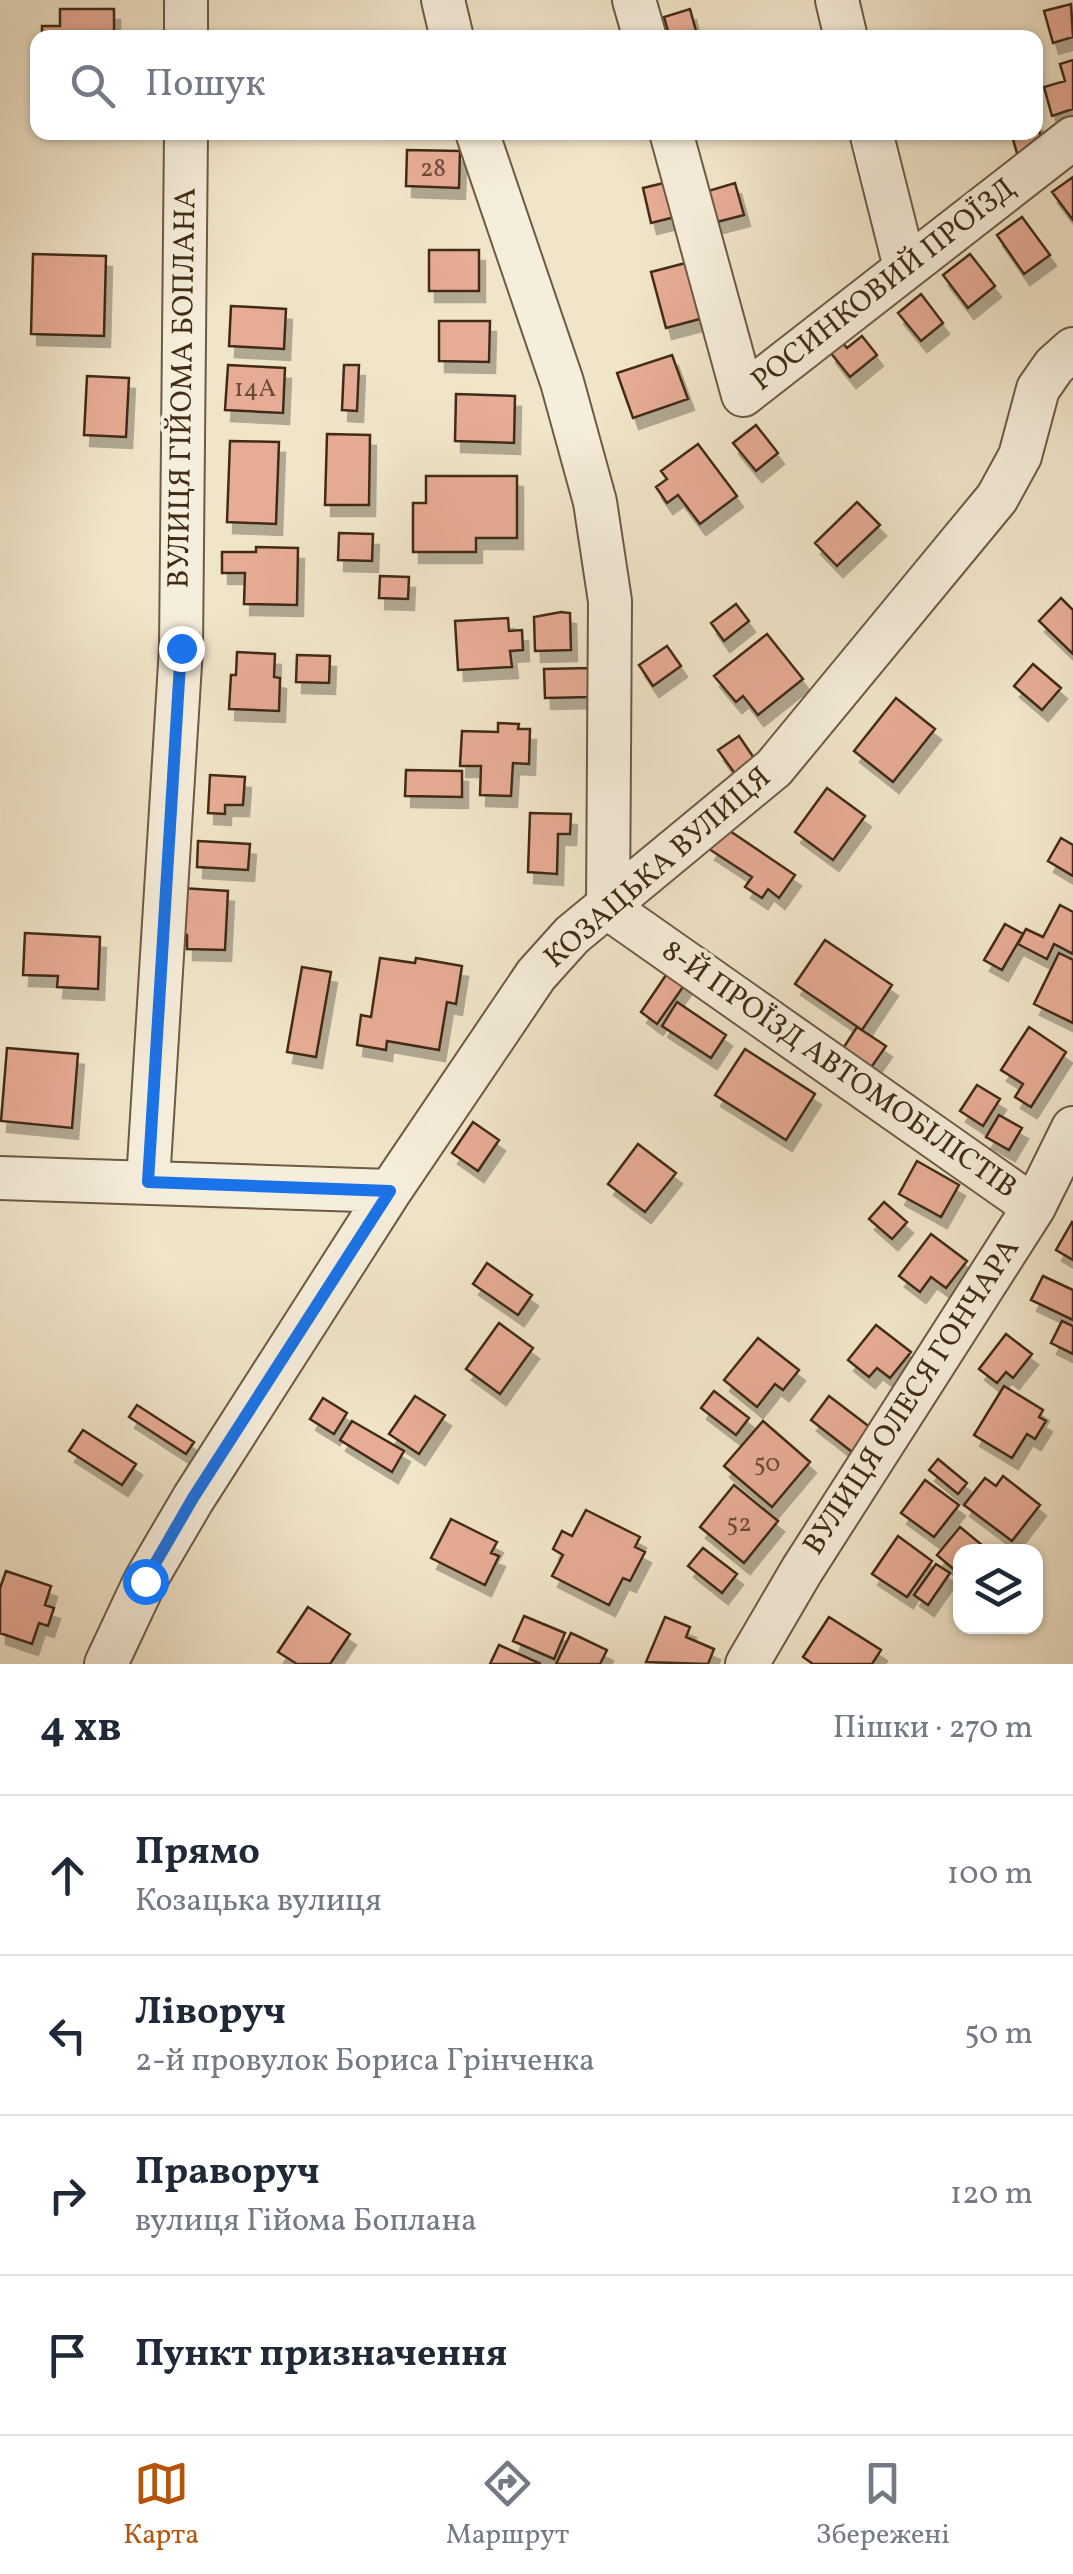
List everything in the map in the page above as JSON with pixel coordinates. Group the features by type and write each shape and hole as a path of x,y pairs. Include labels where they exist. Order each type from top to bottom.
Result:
{"street":[{"path":"186,0 186,30"},
{"path":"443,0 450,30"},
{"path":"634,0 643,30"},
{"path":"837,0 844,30"},
{"name":"РОСИНКОВИЙ ПРОЇЗД","path":"673,140 743,394 1073,138"},
{"name":"ВУЛИЦЯ ГІЙОМА БОПЛАНА","path":"148,1182 181,648 186,140"},
{"path":"481,140 562,382 595,502 610,600 608,908"},
{"path":"873,140 905,267"},
{"name":"КОЗАЦЬКА ВУЛИЦЯ","path":"106,1664 176,1526 390,1191 536,974 559,947 753,787 792,748 998,498 1020,456 1038,389 1073,348"},
{"name":"8-Й ПРОЇЗД АВТОМОБІЛІСТІВ","path":"608,908 1034,1207"},
{"name":"ВУЛИЦЯ ОЛЕСЯ ГОНЧАРА","path":"748,1664 802,1570 1034,1207 1073,1128"},
{"path":"0,1178 390,1191"}],"building":[{"path":"1071,4 1073,37 1053,43 1044,11"},
{"path":"60,9 114,9 114,30 42,30 42,26 60,26"},
{"path":"690,9 696,30 668,30 664,17"},
{"path":"1073,60 1073,109 1052,116 1044,87 1065,81 1060,64"},
{"path":"1013,140 1042,140 1044,149 1018,157"},
{"path":"407,150 460,151 459,188 406,186"},
{"path":"1073,177 1073,220 1052,192"},
{"path":"672,181 679,216 651,223 643,188"},
{"path":"735,183 744,215 717,222 708,191"},
{"path":"1022,217 1050,255 1024,274 997,235"},
{"path":"429,250 479,250 479,291 429,291"},
{"path":"33,254 106,256 104,336 31,334"},
{"path":"970,254 995,286 968,308 943,275"},
{"path":"697,260 711,316 666,328 651,272"},
{"path":"921,294 943,323 921,341 898,313"},
{"path":"231,306 286,309 284,349 229,346"},
{"path":"439,321 490,321 489,362 439,361"},
{"path":"862,336 877,355 850,377 830,352 842,342 847,348"},
{"path":"672,355 688,399 633,418 617,373"},
{"path":"228,365 285,368 283,413 225,410"},
{"path":"344,365 359,365 357,411 342,410"},
{"path":"87,376 129,378 126,437 84,435"},
{"path":"456,394 515,396 514,443 455,441"},
{"path":"756,425 778,453 756,471 733,443"},
{"path":"327,434 370,435 369,505 325,505"},
{"path":"230,441 279,442 276,524 227,522"},
{"path":"698,444 737,496 700,524 678,495 667,503 656,487 667,479 661,471"},
{"path":"426,476 517,476 517,538 476,538 476,552 413,552 413,503 426,503"},
{"path":"857,502 880,525 837,566 815,543"},
{"path":"339,533 373,534 372,561 338,560"},
{"path":"256,547 298,548 297,605 244,604 245,573 222,573 222,552 256,552"},
{"path":"380,576 409,577 408,599 379,598"},
{"path":"1061,598 1073,610 1073,654 1039,621"},
{"path":"736,604 749,621 724,641 711,623"},
{"path":"570,613 571,650 535,651 534,617"},
{"path":"508,618 509,631 522,630 523,650 510,651 512,667 458,670 455,621"},
{"path":"767,634 803,679 758,715 743,696 736,702 714,676"},
{"path":"667,646 681,666 653,686 639,665"},
{"path":"237,652 275,654 274,677 280,678 279,711 229,709"},
{"path":"297,655 330,656 329,683 296,682"},
{"path":"1033,664 1061,688 1042,710 1014,686"},
{"path":"590,668 591,697 545,698 544,669"},
{"path":"896,698 935,729 893,782 854,751"},
{"path":"498,723 530,729 529,764 513,763 511,796 480,795 481,766 460,766 462,731 498,732"},
{"path":"739,736 756,761 736,775 718,750"},
{"path":"406,770 462,771 462,797 405,796"},
{"path":"210,775 245,777 243,805 225,805 225,814 208,813"},
{"path":"827,788 865,816 833,860 795,832"},
{"path":"530,813 571,814 570,834 558,834 557,874 528,872"},
{"path":"724,827 795,875 779,898 768,889 762,898 745,887 752,877 709,849"},
{"path":"1061,838 1073,845 1073,876 1048,861"},
{"path":"198,841 250,844 248,870 197,867"},
{"path":"181,888 228,891 225,950 187,949 187,935 179,935"},
{"path":"1060,905 1073,912 1073,954 1054,944 1047,959 1018,944 1026,929 1043,937"},
{"path":"1005,924 1023,934 1002,970 984,960"},
{"path":"25,933 100,937 98,989 57,987 58,976 23,975"},
{"path":"825,940 892,985 862,1030 795,984"},
{"path":"1059,953 1073,960 1073,1023 1034,1004"},
{"path":"380,958 415,963 416,958 462,966 456,1004 447,1002 439,1050 387,1041 386,1050 357,1045 361,1015 371,1017"},
{"path":"302,967 331,972 316,1057 287,1052"},
{"path":"668,972 685,984 657,1024 641,1012"},
{"path":"677,1002 726,1035 711,1058 662,1026"},
{"path":"857,1027 886,1046 870,1069 842,1050"},
{"path":"1029,1027 1066,1052 1031,1107 1015,1097 1023,1084 1001,1070"},
{"path":"7,1048 78,1054 72,1128 1,1121"},
{"path":"745,1049 815,1094 786,1140 715,1095"},
{"path":"977,1085 1000,1099 983,1126 960,1111"},
{"path":"999,1115 1022,1128 1009,1150 986,1137"},
{"path":"473,1122 499,1140 478,1171 452,1153"},
{"path":"638,1144 676,1173 645,1212 608,1184"},
{"path":"917,1161 959,1185 941,1217 899,1194"},
{"path":"884,1202 907,1222 892,1239 869,1219"},
{"path":"1073,1223 1073,1260 1056,1250"},
{"path":"931,1234 967,1261 946,1288 931,1277 920,1292 899,1276"},
{"path":"487,1263 532,1295 518,1315 473,1284"},
{"path":"1043,1276 1073,1290 1073,1320 1031,1300"},
{"path":"1062,1321 1073,1326 1073,1354 1051,1343"},
{"path":"499,1323 533,1348 500,1394 466,1369"},
{"path":"876,1325 911,1352 890,1378 877,1368 869,1377 848,1360"},
{"path":"1006,1334 1032,1354 1013,1378 1006,1372 997,1383 979,1369"},
{"path":"758,1338 799,1370 783,1390 775,1384 757,1407 724,1380"},
{"path":"1004,1386 1043,1410 1039,1417 1046,1421 1035,1439 1027,1434 1012,1458 974,1435"},
{"path":"714,1391 749,1418 736,1435 701,1408"},
{"path":"415,1396 445,1415 419,1454 389,1434"},
{"path":"829,1396 875,1431 856,1455 811,1420"},
{"path":"323,1398 347,1413 334,1434 310,1419"},
{"path":"137,1405 194,1442 186,1454 129,1417"},
{"path":"352,1421 404,1451 392,1472 340,1440"},
{"path":"763,1421 810,1462 772,1507 724,1466"},
{"path":"83,1430 136,1464 122,1485 69,1451"},
{"path":"938,1459 967,1483 958,1494 929,1470"},
{"path":"1003,1476 1040,1505 1012,1541 964,1505 985,1478 996,1486"},
{"path":"925,1480 959,1505 934,1537 901,1513"},
{"path":"734,1485 778,1521 744,1563 700,1527"},
{"path":"586,1510 640,1537 635,1547 645,1552 630,1581 623,1578 609,1605 552,1576 563,1555 553,1549 562,1531 572,1536"},
{"path":"451,1519 497,1542 491,1553 499,1556 485,1585 431,1558"},
{"path":"960,1527 981,1544 953,1544 953,1569 937,1555"},
{"path":"898,1536 932,1561 907,1597 872,1574"},
{"path":"703,1548 737,1574 722,1593 688,1566"},
{"path":"936,1564 950,1573 928,1605 914,1595"},
{"path":"6,1571 51,1586 45,1605 54,1608 48,1626 39,1623 32,1644 0,1633 0,1588"},
{"path":"308,1607 350,1634 330,1664 297,1664 278,1652"},
{"path":"524,1616 565,1633 554,1659 513,1641"},
{"path":"665,1617 690,1627 686,1637 714,1649 708,1664 646,1662"},
{"path":"829,1617 881,1650 872,1664 813,1664 803,1657"},
{"path":"571,1633 607,1650 600,1664 556,1664"},
{"path":"499,1645 541,1664 490,1664"}],"route":[{"path":"145,1581 193,1498 390,1191 148,1182 181,648"}]}
